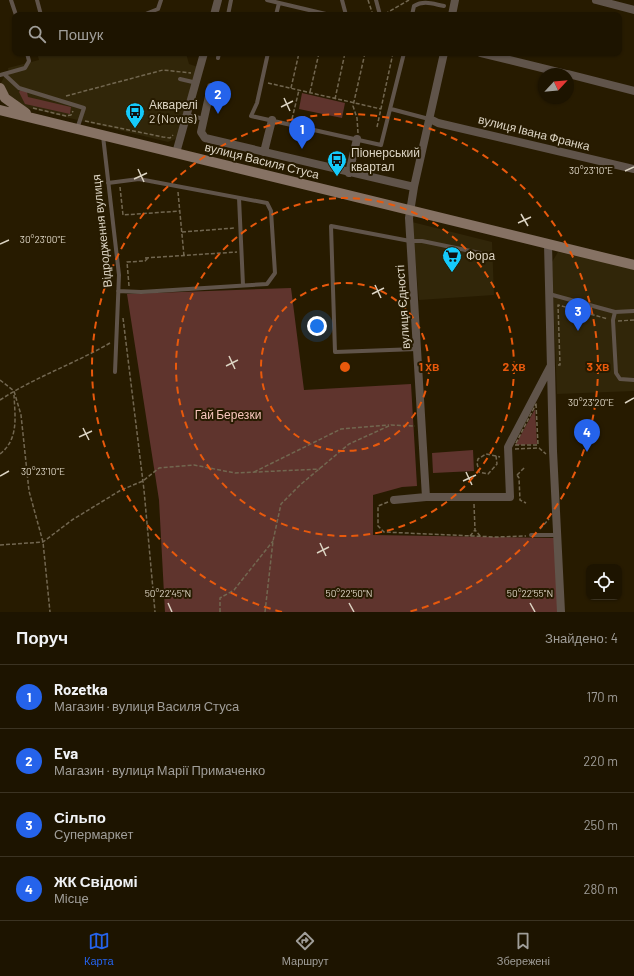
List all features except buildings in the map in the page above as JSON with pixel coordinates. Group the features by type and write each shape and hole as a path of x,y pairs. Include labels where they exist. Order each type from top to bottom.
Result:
{"main road":[{"path":"0,88 4,98 36,119"},
{"name":"вулиця Василя Стуса","path":"0,110 36,119 79,124 103,135 634,265"}],"street":[{"path":"215,12 218,0"},
{"path":"453,12 455,0"},
{"path":"596,0 634,10"},
{"path":"176,153 188,115 203,56"},
{"name":"вулиця Єдності","path":"426,497 409,210 443,56"},
{"path":"493,56 542,68"},
{"path":"574,76 634,91"},
{"path":"211,86 200,132 205,138 349,173 414,187"},
{"name":"вулиця Івана Франка","path":"430,119 634,169"},
{"path":"264,152 272,120"},
{"path":"349,173 357,139"},
{"path":"548,244 553,451 561,612"},
{"path":"394,500 426,497 510,497 508,447 551,365"}],"lane":[{"path":"11,0 15,12"},
{"path":"37,0 40,12"},
{"path":"150,12 158,9 160,0"},
{"path":"229,12 231,0"},
{"path":"266,0 317,12"},
{"path":"342,0 345,12"},
{"path":"376,0 379,12"},
{"path":"413,12 414,6 424,2 444,6"},
{"path":"277,12 279,3"},
{"path":"2,75 25,68 29,61 28,56"},
{"path":"267,56 257,103 251,116 382,145 403,56"},
{"path":"2,75 19,88 84,108 79,124"},
{"path":"180,79 197,83"},
{"path":"390,109 430,119"},
{"path":"188,115 204,119"},
{"name":"Відродження вулиця","path":"103,135 119,275 116,372"},
{"path":"108,183 139,179 267,203 271,211 275,273 267,284 141,292 118,291"},
{"path":"239,198 243,285"},
{"path":"418,349 335,352 330,226 410,241 422,241 485,254"},
{"path":"549,294 615,312 634,311"},
{"path":"615,312 613,320 616,373 620,379 634,380"},
{"path":"530,535 557,535"}],"path":[{"path":"368,0 372,12"},
{"path":"388,12 409,0"},
{"path":"291,88 298,56"},
{"path":"310,93 317,56"},
{"path":"335,99 344,56"},
{"path":"357,139 359,126 353,106 364,56"},
{"path":"377,127 391,56"},
{"path":"62,96 69,96 164,70 192,73"},
{"path":"262,81 381,109"},
{"path":"291,124 299,90"},
{"path":"31,108 66,116 71,115 73,105"},
{"path":"79,124 170,138 175,133"},
{"path":"127,186 120,187 123,215 180,211"},
{"path":"178,190 184,256"},
{"path":"182,232 235,228 236,234"},
{"path":"236,246 236,252"},
{"path":"145,258 242,252"},
{"path":"129,289 127,262 144,261 148,258"},
{"path":"551,365 560,365 558,305 613,320 634,320"},
{"path":"123,315 143,481 155,612"},
{"path":"0,400 14,391 93,354 116,340"},
{"path":"0,380 14,391 21,415 29,491 43,542 50,612"},
{"path":"0,454 9,447 15,428 14,391"},
{"path":"536,404 538,445 515,445 536,404 539,402"},
{"path":"253,472 341,430 391,425 422,426"},
{"path":"265,612 273,541 281,504 300,485 349,444 391,425"},
{"path":"514,452 515,449 539,448 546,454 546,447"},
{"path":"496,456 497,464 492,471 488,474 479,472 477,463 478,459 486,454 496,456 501,457 502,461 509,462"},
{"path":"0,545 43,542 72,520 121,490 143,481 159,468 194,465 235,474 320,469"},
{"path":"517,475 525,467"},
{"path":"515,473 519,478 520,500 526,504"},
{"path":"394,500 378,506 378,526 384,532 481,537 530,535"},
{"path":"474,502 475,530 481,537"},
{"path":"535,532 545,525 549,519 549,512"},
{"path":"470,536 475,530"},
{"path":"220,612 220,598 234,590 273,541"}],"shaded area":[{"path":"38,56 187,56 189,64 198,67 178,138 168,142 24,107 3,90 1,83 4,77 9,74 8,68 39,60"},
{"path":"412,222 492,242 494,295 419,300"},
{"path":"558,252 634,269 634,391 557,394 552,262"}],"green space":[{"path":"22,88 27,92 28,97 71,107 70,114 25,104 19,92"},
{"path":"302,93 345,103 342,118 299,109"},
{"name":"Гай Березки","path":"291,288 304,390 411,384 417,486 402,487 373,495 373,535 554,538 558,612 165,612 159,500 127,294"},
{"path":"535,409 537,444 516,445 516,444"},
{"path":"473,450 474,471 433,473 432,453"}],"place":[{"name":"Eva","path":"218,114"},
{"name":"Акварелі 2 (Novus)","path":"135,129"},
{"name":"Rozetka","path":"302,149"},
{"name":"Піонерський квартал","path":"337,177"},
{"name":"Фора","path":"452,273"},
{"name":"Сільпо","path":"578,331"},
{"name":"ЖК Свідомі","path":"587,452"}]}
